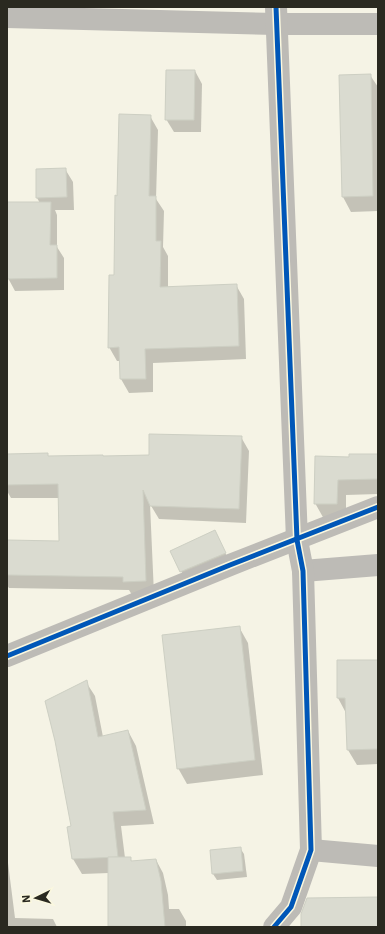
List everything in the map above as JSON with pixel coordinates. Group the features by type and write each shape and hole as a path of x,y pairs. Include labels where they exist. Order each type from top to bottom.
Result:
{"street":[{"path":"274,927 291,907 311,850 303,572 297,540 276,15"},
{"path":"7,17 276,15 378,24"},
{"path":"7,656 230,565 378,507"},
{"path":"303,572 378,565"},
{"path":"311,850 378,856"}],"building":[{"path":"166,70 195,70 194,120 165,120"},
{"path":"371,74 373,196 342,197 339,75"},
{"path":"119,114 151,115 149,196 156,196 156,241 161,241 160,287 237,284 239,346 145,349 146,379 120,379 119,347 108,348 109,275 114,275 115,195 117,196"},
{"path":"66,168 67,197 36,198 36,169"},
{"path":"7,202 51,202 50,245 57,245 57,278 7,279"},
{"path":"149,434 242,436 239,509 150,506 143,490 146,581 123,582 123,577 7,575 7,540 59,541 58,484 7,485 7,454 48,453 48,456 149,455"},
{"path":"349,454 378,454 378,479 338,480 337,504 314,504 315,456 349,457"},
{"path":"215,530 226,553 180,572 170,551"},
{"path":"240,626 255,760 177,769 162,635"},
{"path":"337,660 378,660 378,749 347,750 345,698 337,698"},
{"path":"87,680 98,737 128,730 146,810 113,812 118,857 72,859 67,827 71,826 55,741 45,701"},
{"path":"241,847 243,871 212,874 210,850"},
{"path":"108,857 131,857 131,861 156,859 161,881 165,927 108,926"},
{"path":"378,897 378,927 301,927 301,914 307,898"}],"cycle path":[{"path":"274,927 291,907 311,850 303,571 297,540 276,7"},
{"path":"7,656 230,565 378,507"}]}
